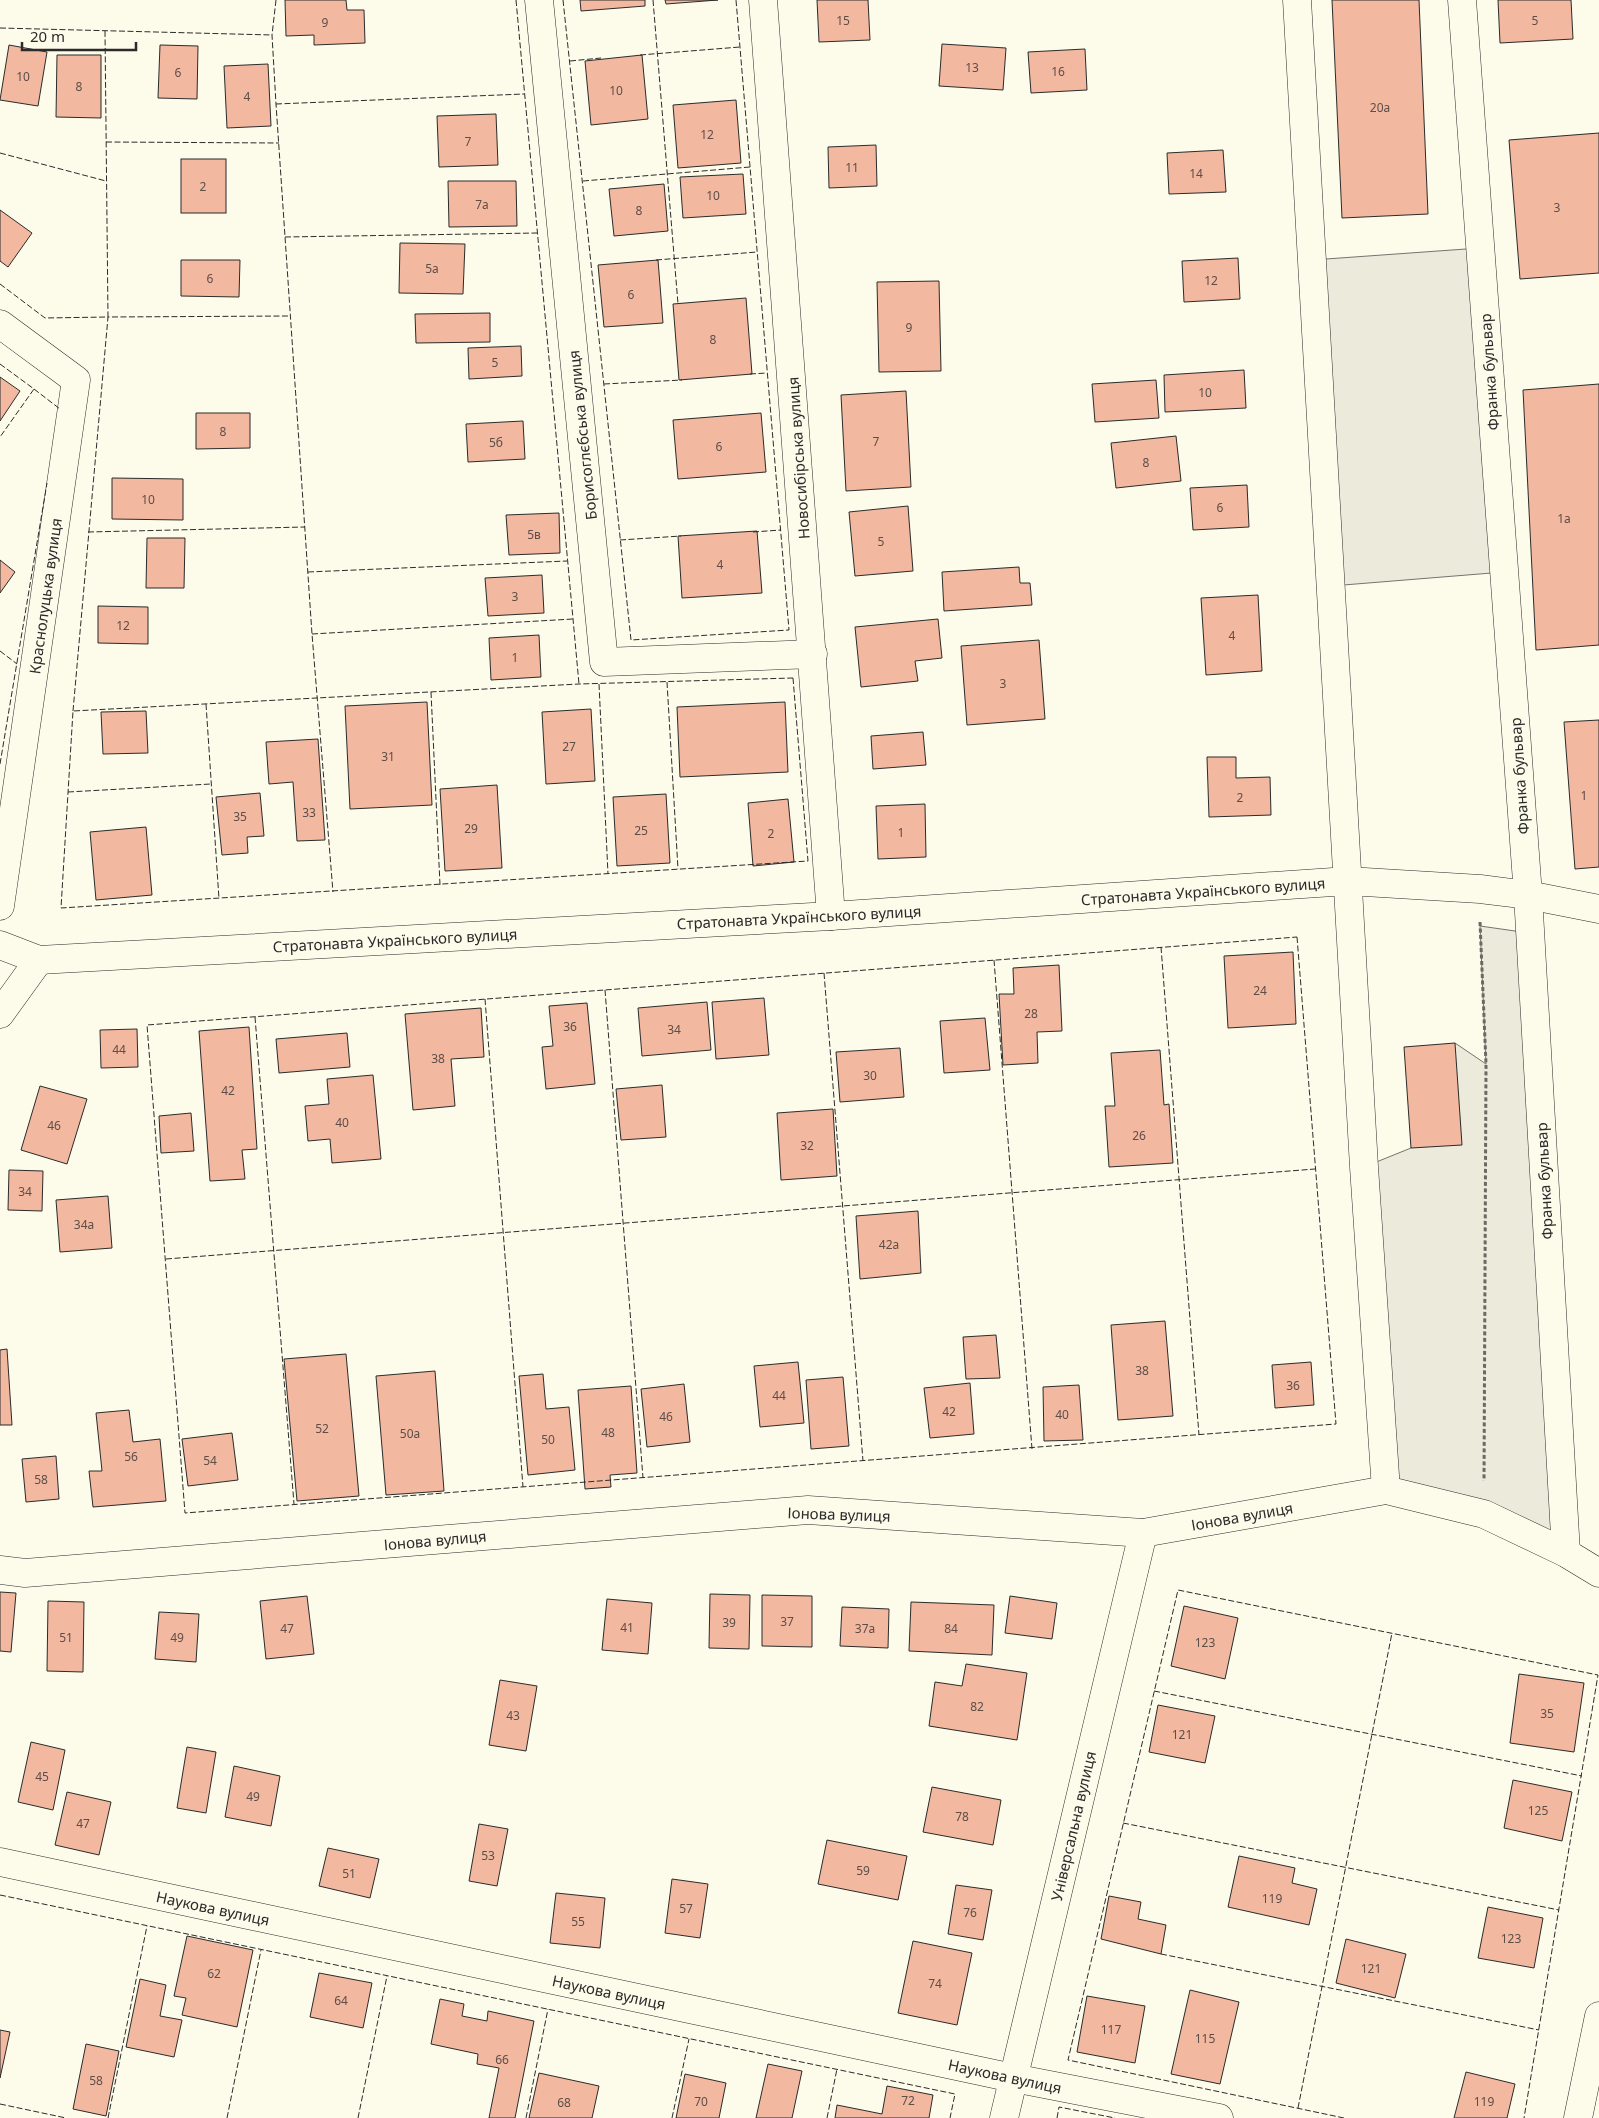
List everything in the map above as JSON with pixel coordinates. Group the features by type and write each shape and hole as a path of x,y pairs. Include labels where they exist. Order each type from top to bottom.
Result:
{"street":[{"name":"Борисоглєбська вулиця","path":"539,0 604,662 813,654"},
{"name":"Новосибірська вулиця","path":"763,0 831,916"},
{"path":"1297,0 1364,1167 1386,1490"},
{"name":"Франка бульвар","path":"1462,0 1528,895 1566,1553"},
{"name":"Краснолуцька вулиця","path":"0,324 76,380 0,906"},
{"name":"Стратонавта Українського вулиця","path":"0,945 39,960 831,916 1348,881 1480,889 1528,895 1599,909"},
{"path":"0,1014 39,960"},
{"name":"Іонова вулиця","path":"0,1570 25,1573 808,1510 1143,1534 1386,1490 1484,1514 1566,1553 1599,1573"},
{"name":"Універсальна вулиця","path":"1004,2118 1143,1534"},
{"name":"Наукова вулиця","path":"0,1862 1013,2078 1219,2118"},
{"path":"1578,2118 1599,2016"}],"path":[{"path":"1480,889 1486,1064 1484,1514"}],"shaded area":[{"path":"1480,248 1504,572 1331,586 1312,260"},
{"path":"1480,926 1529,933 1566,1553 1386,1490 1364,1167 1411,1148 1455,1043 1486,1064"}],"building":[{"path":"285,0 346,0 347,10 364,10 365,43 314,45 314,35 286,36"},
{"path":"580,0 645,0 645,6 581,11"},
{"path":"665,0 718,0 666,4"},
{"path":"817,0 868,0 870,40 819,42"},
{"path":"1332,0 1419,0 1428,214 1342,218"},
{"path":"1498,0 1571,0 1573,39 1500,43"},
{"path":"942,44 1006,48 1003,90 939,86"},
{"path":"9,45 47,52 38,106 0,100"},
{"path":"160,45 198,46 197,99 158,98"},
{"path":"1085,49 1087,90 1031,93 1028,52"},
{"path":"57,55 101,55 101,118 56,117"},
{"path":"642,55 648,119 591,125 585,61"},
{"path":"268,64 271,126 227,128 224,66"},
{"path":"736,100 741,163 678,168 673,105"},
{"path":"496,114 498,165 439,167 437,116"},
{"path":"1599,133 1599,273 1520,279 1509,140"},
{"path":"876,145 877,186 829,188 828,147"},
{"path":"1223,150 1226,192 1169,194 1167,153"},
{"path":"181,159 226,159 226,213 181,213"},
{"path":"743,174 746,214 683,218 680,177"},
{"path":"448,181 516,181 517,226 449,227"},
{"path":"664,184 668,231 614,236 609,189"},
{"path":"0,210 32,233 8,267 0,261"},
{"path":"400,243 465,244 463,294 399,293"},
{"path":"1238,258 1240,299 1184,302 1182,261"},
{"path":"181,260 240,260 239,297 181,296"},
{"path":"658,260 663,323 604,327 598,265"},
{"path":"939,281 941,371 879,372 877,282"},
{"path":"746,298 752,374 679,380 673,304"},
{"path":"490,313 490,342 416,343 415,314"},
{"path":"521,346 522,376 469,379 468,348"},
{"path":"1244,370 1246,408 1165,412 1164,375"},
{"path":"0,377 20,391 0,421"},
{"path":"1156,380 1159,418 1095,422 1092,384"},
{"path":"1599,384 1599,645 1536,650 1523,390"},
{"path":"906,391 911,487 846,491 841,395"},
{"path":"196,413 250,413 250,448 196,449"},
{"path":"761,413 766,472 678,479 673,420"},
{"path":"523,421 525,459 468,462 466,424"},
{"path":"1176,436 1181,481 1116,488 1111,443"},
{"path":"112,478 183,479 183,520 112,519"},
{"path":"1247,485 1249,527 1193,530 1190,488"},
{"path":"908,506 913,571 855,576 849,512"},
{"path":"559,513 560,553 509,555 506,515"},
{"path":"757,531 762,593 682,598 678,536"},
{"path":"147,538 185,538 184,588 146,588"},
{"path":"0,560 15,572 0,593"},
{"path":"1019,567 1020,583 1030,583 1032,605 944,611 942,572"},
{"path":"542,575 544,613 488,616 485,578"},
{"path":"1258,595 1262,671 1206,675 1201,598"},
{"path":"98,606 148,607 148,644 98,643"},
{"path":"938,619 942,658 915,661 918,681 861,687 855,627"},
{"path":"539,635 541,677 491,680 489,638"},
{"path":"1039,640 1045,719 967,725 961,646"},
{"path":"427,702 432,805 350,809 345,706"},
{"path":"785,702 788,772 680,777 677,707"},
{"path":"591,709 595,781 546,784 542,712"},
{"path":"146,711 148,753 103,754 101,712"},
{"path":"1599,720 1599,867 1575,869 1564,722"},
{"path":"923,732 926,765 873,769 871,736"},
{"path":"318,739 325,840 297,841 293,782 269,784 266,742"},
{"path":"1207,757 1236,757 1236,778 1270,777 1271,815 1209,817"},
{"path":"497,785 502,868 445,871 440,789"},
{"path":"260,793 264,836 247,837 248,853 222,855 216,797"},
{"path":"666,794 670,863 617,866 613,797"},
{"path":"788,799 794,862 753,866 748,803"},
{"path":"925,804 926,857 878,859 876,806"},
{"path":"146,827 152,895 96,900 90,832"},
{"path":"1293,952 1296,1024 1228,1028 1224,956"},
{"path":"1059,965 1062,1031 1037,1032 1038,1063 1003,1065 999,994 1014,994 1013,968"},
{"path":"764,998 769,1055 716,1059 712,1002"},
{"path":"707,1002 711,1050 642,1056 638,1008"},
{"path":"587,1003 595,1084 546,1089 542,1047 553,1046 549,1006"},
{"path":"481,1008 484,1057 451,1059 455,1106 413,1110 405,1014"},
{"path":"985,1018 990,1070 944,1073 940,1021"},
{"path":"249,1027 257,1149 242,1150 245,1179 210,1181 199,1031"},
{"path":"137,1029 138,1067 101,1068 100,1030"},
{"path":"347,1033 350,1067 279,1073 276,1039"},
{"path":"1455,1043 1462,1145 1411,1148 1404,1047"},
{"path":"900,1048 904,1097 840,1102 836,1052"},
{"path":"1160,1050 1164,1105 1169,1104 1173,1163 1109,1167 1105,1106 1115,1106 1111,1053"},
{"path":"373,1075 381,1159 332,1163 330,1139 308,1141 305,1106 329,1104 327,1079"},
{"path":"662,1085 666,1137 621,1140 616,1089"},
{"path":"40,1086 87,1099 67,1164 21,1150"},
{"path":"833,1109 837,1176 781,1180 777,1113"},
{"path":"191,1113 194,1151 161,1153 159,1116"},
{"path":"9,1170 43,1171 42,1211 8,1210"},
{"path":"108,1196 112,1248 60,1252 56,1200"},
{"path":"918,1211 921,1273 860,1279 856,1216"},
{"path":"1165,1321 1173,1416 1118,1420 1111,1325"},
{"path":"996,1335 1000,1378 966,1379 963,1337"},
{"path":"7,1349 12,1425 0,1425 0,1350"},
{"path":"346,1354 359,1496 297,1501 284,1359"},
{"path":"798,1362 804,1423 760,1427 754,1366"},
{"path":"1311,1362 1314,1405 1275,1408 1272,1365"},
{"path":"435,1371 444,1491 386,1495 376,1376"},
{"path":"543,1374 546,1409 569,1407 575,1470 528,1475 519,1376"},
{"path":"843,1377 849,1446 811,1449 806,1380"},
{"path":"970,1383 974,1434 930,1438 924,1388"},
{"path":"684,1384 690,1442 647,1447 641,1389"},
{"path":"1079,1385 1083,1440 1044,1441 1043,1387"},
{"path":"631,1386 637,1473 610,1475 611,1487 585,1489 578,1390"},
{"path":"129,1410 133,1442 160,1439 166,1501 93,1507 89,1471 102,1471 96,1413"},
{"path":"232,1433 238,1480 188,1486 182,1439"},
{"path":"56,1456 59,1499 26,1502 22,1459"},
{"path":"0,1592 16,1593 11,1652 0,1651"},
{"path":"710,1594 750,1595 749,1649 709,1648"},
{"path":"762,1595 812,1596 812,1647 762,1646"},
{"path":"307,1596 314,1654 266,1659 260,1601"},
{"path":"1010,1596 1057,1603 1052,1639 1005,1633"},
{"path":"607,1599 652,1603 648,1654 602,1650"},
{"path":"48,1601 84,1602 83,1672 47,1671"},
{"path":"911,1602 994,1605 992,1655 909,1651"},
{"path":"1184,1606 1238,1618 1225,1679 1171,1666"},
{"path":"842,1607 889,1609 888,1648 840,1646"},
{"path":"159,1612 199,1614 196,1662 155,1659"},
{"path":"966,1664 1027,1673 1017,1740 929,1726 935,1682 962,1686"},
{"path":"1519,1674 1584,1683 1574,1752 1510,1743"},
{"path":"500,1680 537,1686 526,1751 489,1745"},
{"path":"1158,1705 1215,1716 1205,1763 1149,1752"},
{"path":"31,1742 65,1750 53,1810 18,1802"},
{"path":"187,1747 216,1752 206,1813 177,1808"},
{"path":"234,1766 280,1776 271,1826 225,1817"},
{"path":"1513,1780 1572,1792 1562,1841 1504,1828"},
{"path":"932,1787 1001,1800 993,1845 923,1832"},
{"path":"67,1792 111,1802 99,1855 55,1845"},
{"path":"479,1824 508,1829 497,1886 469,1881"},
{"path":"827,1840 907,1856 898,1900 818,1884"},
{"path":"328,1848 379,1859 370,1898 319,1886"},
{"path":"1239,1856 1295,1868 1292,1883 1317,1889 1309,1925 1228,1907"},
{"path":"672,1879 708,1884 700,1938 665,1933"},
{"path":"956,1885 992,1890 983,1940 948,1934"},
{"path":"556,1893 605,1898 600,1948 550,1943"},
{"path":"1109,1896 1141,1902 1138,1919 1166,1925 1161,1954 1101,1939"},
{"path":"1488,1907 1543,1918 1534,1968 1478,1958"},
{"path":"187,1936 253,1950 237,2027 182,2015 186,1998 174,1996"},
{"path":"1346,1939 1406,1954 1395,1998 1336,1983"},
{"path":"913,1941 972,1953 957,2025 898,2013"},
{"path":"319,1973 372,1983 363,2028 310,2017"},
{"path":"140,1979 166,1985 160,2016 182,2020 174,2057 126,2047"},
{"path":"1190,1990 1239,2002 1220,2084 1171,2074"},
{"path":"1087,1996 1145,2006 1135,2063 1077,2052"},
{"path":"440,1999 464,2004 462,2016 487,2021 488,2011 534,2021 515,2118 489,2118 499,2068 477,2064 478,2054 431,2044"},
{"path":"0,2030 10,2032 0,2078"},
{"path":"86,2044 119,2051 106,2116 73,2109"},
{"path":"768,2064 802,2071 792,2118 756,2118"},
{"path":"1466,2072 1515,2084 1507,2118 1454,2118"},
{"path":"539,2073 599,2086 592,2118 529,2118"},
{"path":"685,2074 726,2083 719,2118 676,2118"},
{"path":"887,2086 933,2095 929,2118 835,2118 837,2105 882,2114"}],"fence":[{"path":"276,0 272,35 276,104 312,634 333,892"},
{"path":"516,0 579,684"},
{"path":"563,0 631,640 789,630 736,0"},
{"path":"653,0 678,304"},
{"path":"0,28 272,35"},
{"path":"0,284 45,318 108,317 105,31"},
{"path":"640,55 740,47"},
{"path":"570,61 601,58"},
{"path":"276,104 524,94"},
{"path":"106,142 279,143"},
{"path":"0,153 106,181"},
{"path":"583,181 750,167"},
{"path":"285,237 537,233"},
{"path":"656,260 757,252"},
{"path":"73,711 108,317 290,316"},
{"path":"0,364 34,389 0,437"},
{"path":"750,374 767,373"},
{"path":"604,384 682,380"},
{"path":"34,389 60,409"},
{"path":"0,764 47,483"},
{"path":"88,532 305,527"},
{"path":"753,532 781,530"},
{"path":"620,540 681,536"},
{"path":"308,572 567,561"},
{"path":"312,634 573,619"},
{"path":"0,651 17,664"},
{"path":"793,678 808,861 61,908 73,711 579,684 793,678"},
{"path":"667,682 678,869"},
{"path":"599,684 608,874"},
{"path":"431,692 440,885"},
{"path":"206,704 219,899"},
{"path":"68,792 211,784"},
{"path":"1297,937 1336,1424 185,1513 147,1025 1297,937"},
{"path":"1161,947 1199,1435"},
{"path":"994,960 1032,1449"},
{"path":"824,973 863,1461"},
{"path":"605,990 643,1478"},
{"path":"485,999 523,1487"},
{"path":"255,1017 294,1504"},
{"path":"166,1259 1315,1169"},
{"path":"1344,2118 1068,2060 1178,1590 1598,1675 1524,2118"},
{"path":"1298,2108 1392,1633"},
{"path":"1154,1691 1582,1776"},
{"path":"1123,1823 1559,1910"},
{"path":"0,1895 955,2094 950,2118"},
{"path":"108,2118 147,1926"},
{"path":"227,2118 261,1950"},
{"path":"1161,1954 1539,2030"},
{"path":"358,2118 387,1976"},
{"path":"526,2118 548,2009"},
{"path":"672,2118 689,2039"},
{"path":"827,2118 837,2069"},
{"path":"0,2104 66,2118"},
{"path":"1057,2118 1059,2107 1115,2118"}]}
